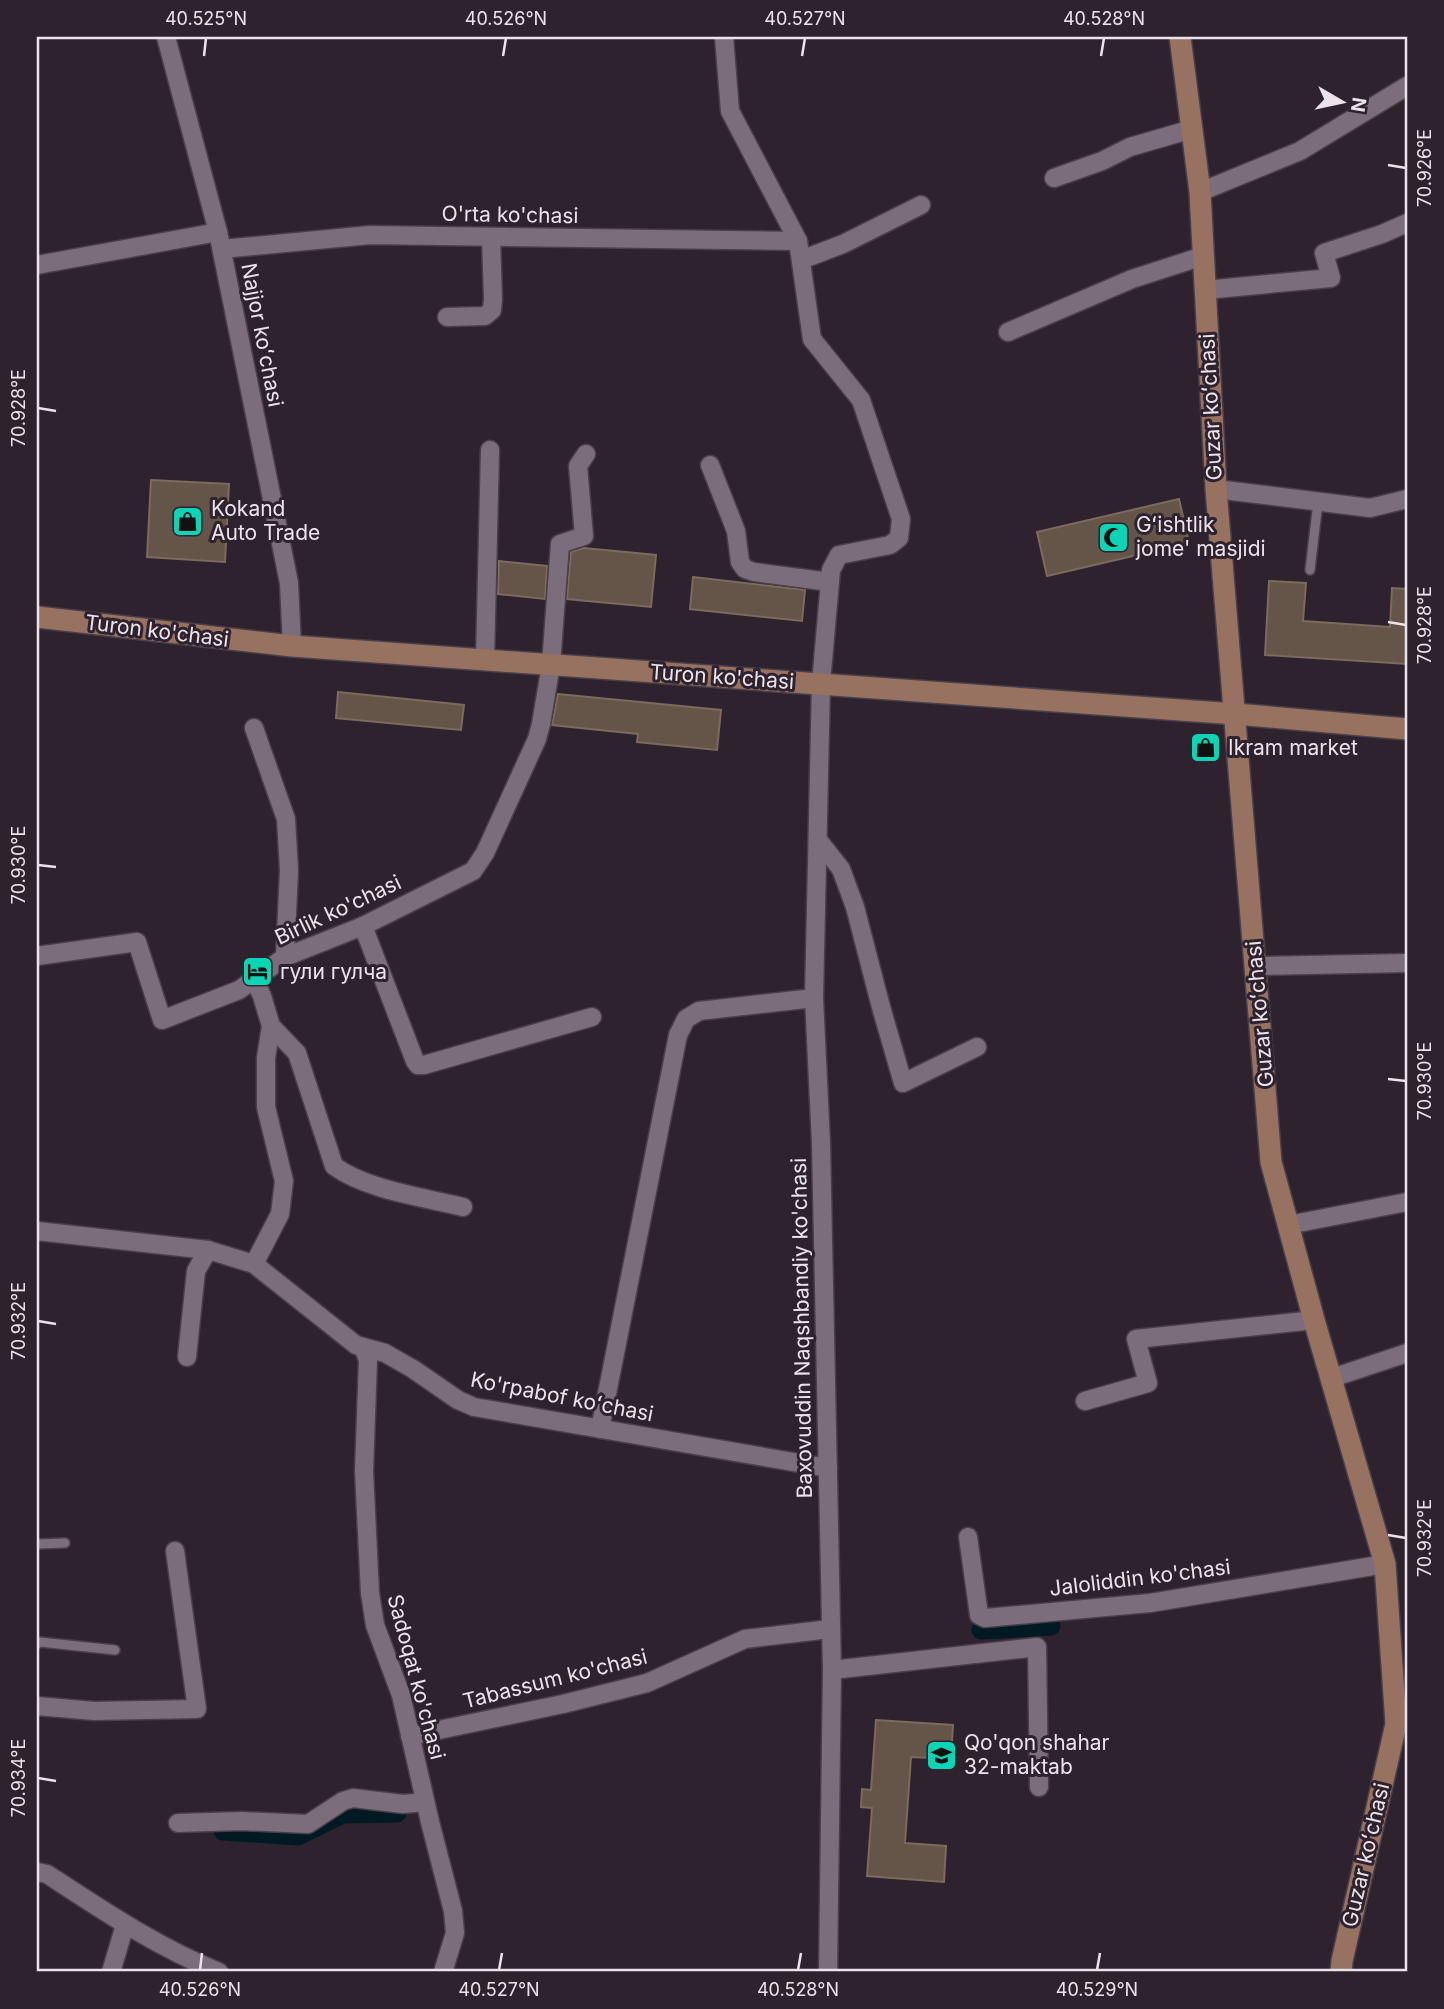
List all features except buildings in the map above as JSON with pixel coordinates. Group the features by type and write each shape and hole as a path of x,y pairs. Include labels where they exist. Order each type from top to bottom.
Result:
{"main road":[{"name":"Guzar koʻchasi","path":"1180,37 1200,192 1216,489 1271,1162 1385,1564 1402,1724 1341,1972"},
{"name":"Turon ko'chasi","path":"37,617 292,646 821,683 1407,729"}],"street":[{"name":"Najjor koʻchasi","path":"166,37 220,240 289,583 292,646"},
{"path":"710,465 736,531 740,562 745,569 830,582 831,570 839,555 890,545 899,538 901,519 861,400 812,339 798,241 730,111 724,37"},
{"path":"1200,192 1300,150 1407,86"},
{"path":"1054,178 1102,161 1130,146 1192,129"},
{"path":"801,260 843,244 922,205"},
{"path":"1205,290 1331,278 1324,253 1407,223"},
{"name":"O'rta ko'chasi","path":"37,265 220,240 370,235 798,241"},
{"path":"447,317 485,316 492,310 491,237"},
{"path":"1008,332 1132,279 1203,256"},
{"path":"485,660 490,450"},
{"name":"Birlik ko'chasi","path":"37,956 137,942 162,1020 239,990 285,957 363,926 473,871 481,862 537,739 551,665 561,544 584,536 578,466 586,454"},
{"path":"1216,489 1370,508 1407,499"},
{"name":"Baxovuddin Naqshbandiy ko'chasi","path":"828,1972 832,1670 821,1143 814,999 821,683 830,582"},
{"path":"254,728 286,819 289,870 285,957"},
{"path":"817,840 841,869 855,907 880,1007 903,1083 977,1047"},
{"path":"363,926 418,1065 592,1017"},
{"path":"1256,967 1407,963"},
{"path":"254,978 271,1026 266,1058 266,1107 284,1181 280,1214 254,1264"},
{"path":"600,1429 678,1035 686,1019 699,1011 814,999"},
{"path":"271,1026 297,1054 334,1166 349,1177 366,1183 463,1207"},
{"path":"1288,1225 1407,1202"},
{"name":"Ko'rpabof koʻchasi","path":"37,1231 208,1250 254,1264 356,1345 385,1353 457,1400 474,1407 828,1468"},
{"path":"187,1357 196,1271 208,1250"},
{"path":"1085,1401 1148,1383 1136,1339 1314,1320"},
{"name":"Sadoqat ko'chasi","path":"363,1347 368,1360 364,1472 370,1593 375,1625 401,1695 453,1911 455,1933 443,1972"},
{"path":"1332,1378 1407,1353"},
{"name":"Jaloliddin ko'chasi","path":"968,1537 979,1615 985,1618 1150,1603 1385,1564"},
{"path":"37,1706 94,1711 197,1709 174,1551"},
{"name":"Tabassum ko'chasi","path":"410,1737 647,1683 744,1639 831,1629"},
{"path":"832,1670 1037,1647 1039,1787"},
{"path":"178,1823 242,1821 308,1824 342,1801 354,1798 403,1804 425,1802"},
{"path":"37,1872 47,1874 189,1966 219,1972"},
{"path":"111,1972 125,1925"}],"lane":[{"path":"1310,570 1318,502"},
{"path":"37,1544 65,1543"},
{"path":"37,1644 40,1642 115,1650"}],"waterway":[{"path":"981,1630 1051,1626"},
{"path":"223,1831 298,1836 343,1814 397,1813"}],"place":[{"name":"Kokand Auto Trade","path":"188,521"},
{"name":"Gʻishtlik jome' masjidi","path":"1113,537"},
{"name":"Ikram market","path":"1205,748"},
{"name":"гули гулча","path":"257,972"},
{"name":"Qo'qon shahar 32-maktab","path":"941,1755"}]}
